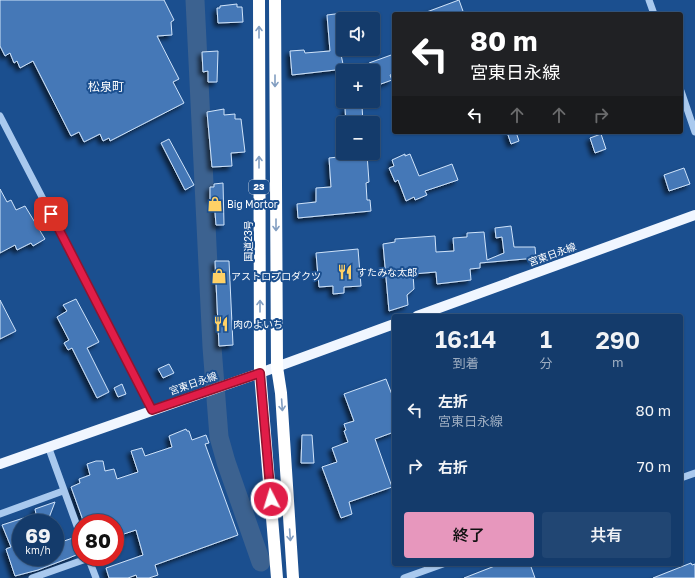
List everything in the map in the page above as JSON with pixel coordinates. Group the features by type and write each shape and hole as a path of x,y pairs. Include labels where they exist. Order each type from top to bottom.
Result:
{"highway":[{"name":"国道23号","path":"258,0 260,373 278,578"},
{"name":"23","path":"275,0 277,367 281,393 293,578"}],"main road":[{"name":"宮東日永線","path":"423,314 695,215"},
{"name":"宮東日永線","path":"0,464 277,367 392,325"}],"street":[{"path":"649,0 653,12"},
{"path":"683,97 695,132"},
{"path":"0,116 152,410"},
{"path":"48,446 72,514"},
{"path":"683,477 695,473"},
{"path":"0,514 63,490"},
{"path":"32,578 72,564"},
{"path":"91,566 96,578"},
{"path":"404,578 437,566"}],"building":[{"path":"0,0 164,0 174,20 171,22 172,35 157,36 179,79 173,82 184,103 110,141 109,138 103,141 100,134 84,142 79,132 71,136 33,61 20,68 17,61 14,63 10,53 5,56 0,46"},
{"path":"459,0 463,12 427,12"},
{"path":"237,4 237,7 242,7 243,22 218,23 217,8 220,8 220,6"},
{"path":"336,14 336,56 341,56 343,64 336,64 336,70 292,75 290,51 304,50 305,53 330,51 327,15"},
{"path":"218,51 217,82 208,82 208,71 203,72 202,52"},
{"path":"392,55 392,74 390,75 392,80 381,84 380,64 370,64"},
{"path":"345,108 362,108 363,116 346,116"},
{"path":"224,109 224,115 235,114 235,119 241,119 245,152 231,153 232,166 212,167 207,112"},
{"path":"508,134 517,134 519,141 511,144"},
{"path":"601,134 606,149 595,153 590,138"},
{"path":"169,139 194,185 185,190 161,143"},
{"path":"405,154 405,156 410,154 419,176 452,164 458,180 425,191 427,195 415,200 414,197 406,201 398,180 395,182 389,168 394,166 392,160"},
{"path":"336,157 336,160 367,160 369,182 366,183 367,200 370,200 371,211 298,218 297,204 316,202 316,188 331,187 329,158"},
{"path":"684,168 690,184 669,191 664,175"},
{"path":"223,183 224,225 216,225 214,199 210,199 210,187 214,187 214,184"},
{"path":"0,189 7,202 11,200 16,210 25,206 45,239 33,246 31,243 17,250 15,245 0,253"},
{"path":"511,226 514,247 535,247 536,258 480,263 480,268 470,269 471,280 437,284 436,272 413,274 414,289 407,295 408,305 389,311 383,244 395,242 395,239 435,236 436,252 454,251 453,238 467,237 467,233 484,232 487,260 504,253 502,237 496,238 495,228"},
{"path":"358,249 361,286 344,287 344,293 333,294 333,286 319,287 316,253"},
{"path":"215,261 229,261 233,345 219,346"},
{"path":"76,299 99,342 87,348 109,392 97,398 72,348 68,350 64,343 69,340 57,317 67,311 63,305"},
{"path":"0,300 16,331 0,339"},
{"path":"169,364 174,373 163,378 158,369"},
{"path":"386,379 392,395 392,433 375,439 392,487 349,502 352,514 341,518 322,467 337,462 332,448 348,442 344,431 346,430 344,424 354,421 344,394"},
{"path":"122,384 126,394 118,397 114,388"},
{"path":"186,429 189,431 192,440 206,435 209,443 205,444 238,535 155,565 158,575 149,578 137,578 136,575 128,578 109,578 106,568 112,566 124,566 124,562 143,555 136,530 124,534 124,514 81,514 71,487 80,483 79,479 90,475 87,464 96,461 103,461 105,471 114,469 117,479 138,472 131,451 142,448 145,456 172,447 169,436"},
{"path":"302,435 312,435 314,463 301,463"},
{"path":"55,502 50,514 36,514 35,509"},
{"path":"12,522 12,566 48,566 15,576 6,549 11,547 2,525"},
{"path":"72,538 72,557 64,560 64,541"},
{"path":"691,563 692,565 695,564 695,578 653,578"},
{"path":"495,566 531,566 535,578 464,578"}],"waterway":[{"path":"195,0 212,347 219,437 226,462 261,562"}],"place":[{"name":"Big Mortor","path":"215,204"},
{"name":"すたみな太郎","path":"345,272"},
{"name":"アストロプロダクツ","path":"219,276"},
{"name":"肉のよいち","path":"221,324"}],"district":[{"name":"松泉町","path":"106,87"}],"route":[{"path":"51,214 152,410 260,373 271,499"}]}
